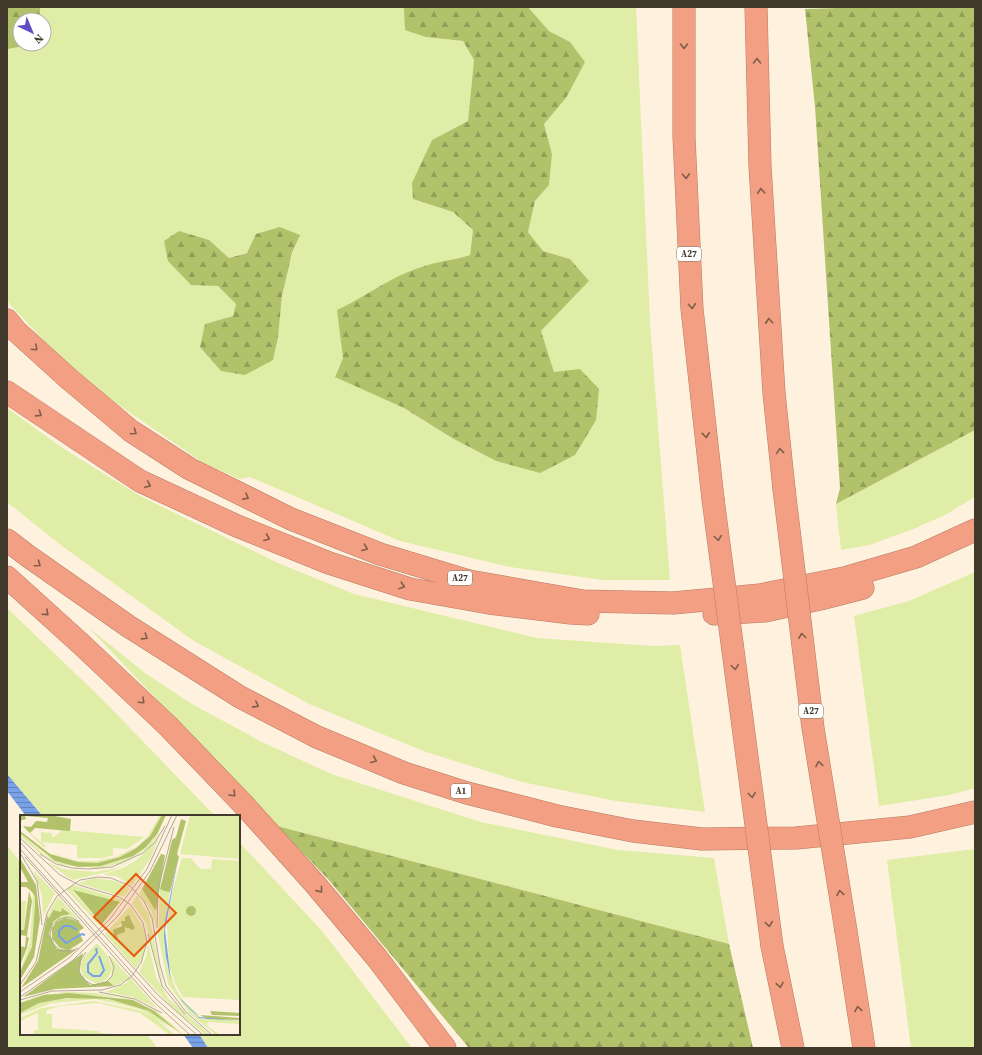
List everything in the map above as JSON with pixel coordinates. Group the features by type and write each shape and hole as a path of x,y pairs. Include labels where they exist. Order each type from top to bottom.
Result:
{"highway":[{"name":"A27","path":"684,7 684,137 692,309 713,499 772,946 793,1048"},
{"name":"A27","path":"756,7 760,166 774,393 784,490 813,728 864,1048"},
{"name":"A27","path":"7,320 16,331 69,379 126,426 190,469 290,519 380,554 469,581 583,600 673,603 752,596 844,578 916,557 975,530"},
{"path":"7,392 140,481 237,526 329,563 410,589 489,603 571,613 645,616 765,611 859,589 933,565 975,546"},
{"name":"A1","path":"7,540 128,626 240,697 317,737 404,773 467,793 557,816 633,831 702,839 812,837 910,827 975,812"},
{"path":"7,577 168,726 244,805 315,884 377,958 444,1048"}],"green space":[{"path":"7,7 40,7 40,12 12,12 12,48 8,49"},
{"path":"40,7 406,7 404,8 426,37 463,41 474,60 468,121 432,140 413,199 453,212 473,230 470,255 422,267 338,310 343,358 335,376 404,408 452,438 496,461 554,372 541,331 589,281 570,259 543,251 528,232 535,201 549,185 552,154 544,124 566,98 570,42 549,31 528,7 636,7 650,323 670,580 603,580 510,567 400,541 250,477 239,479 202,462 110,399 61,359 7,301 7,46 9,49 12,48 12,52 52,52 52,12 40,12","holes":["300,235 284,285 278,336 205,324 233,316 236,304 218,286 209,240 229,258"]},
{"path":"528,7 549,31 570,42 585,62 566,98 544,124 552,154 549,185 535,201 528,232 543,251 570,259 589,281 541,331 554,372 580,369 599,389 596,420 575,455 540,473 496,461 452,438 404,408 335,377 343,358 337,310 389,281 411,271 434,263 470,255 473,230 453,212 413,199 412,183 432,140 468,121 474,60 463,41 426,37 405,30 404,8"},
{"path":"870,7 975,8 975,430 836,504 840,488 815,107 805,9"},
{"path":"280,227 300,235 292,253 282,296 278,337 273,360 245,375 221,371 200,347 205,324 233,316 236,304 218,286 191,285 168,261 164,241 179,231 209,240 229,258 247,253 256,234"},
{"path":"7,408 64,449 142,497 278,563 354,594 537,638 653,646 680,645 705,812 616,801 522,782 426,752 309,704 194,641 62,546 7,502"},
{"path":"975,430 975,497 945,515 911,530 869,545 841,550 836,504"},
{"path":"975,572 975,788 949,795 879,806 854,616 909,601"},
{"path":"7,608 102,699 214,815 42,815 7,774"},
{"path":"88,627 145,673 192,704 260,741 331,774 481,822 618,850 714,858 729,944 277,826"},
{"path":"277,826 729,944 753,1048 469,1048 328,879"},
{"path":"240,843 323,932 412,1048 208,1048 200,1035 240,1035"},
{"path":"7,845 20,862 20,1035 148,1035 157,1048 7,1048"},
{"path":"975,849 975,1048 911,1048 887,860"}],"water":[{"path":"7,774 42,815 25,815 7,791"},
{"path":"184,1035 200,1035 208,1048 193,1048"}]}
